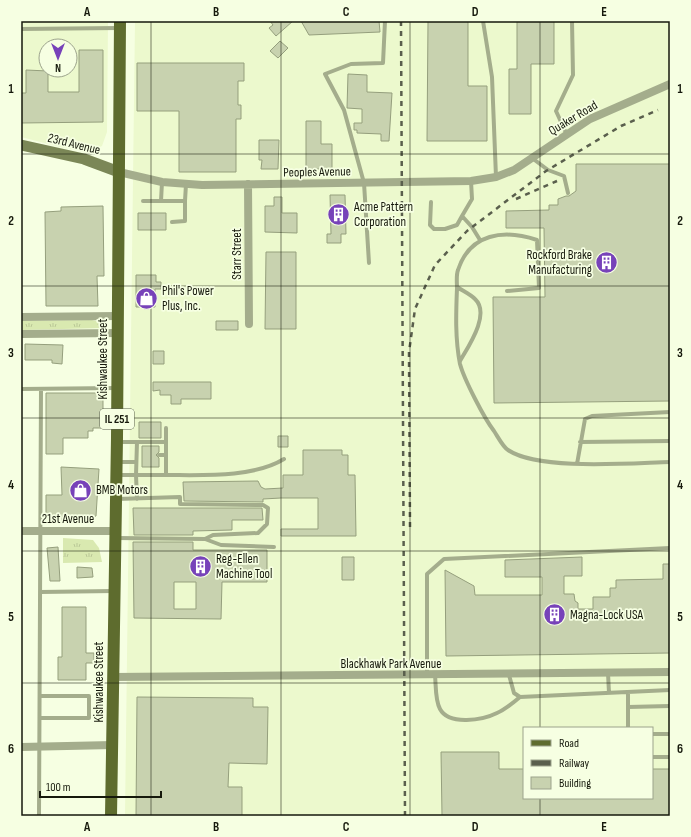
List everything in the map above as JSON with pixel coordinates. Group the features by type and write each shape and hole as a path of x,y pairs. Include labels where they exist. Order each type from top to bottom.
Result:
{"main road":[{"name":"Kishwaukee Street","path":"111,816 113,745 114,535 117,442 116,333 120,24"}],"street":[{"name":"Quaker Road","path":"514,170 590,119 670,84"},
{"name":"23rd Avenue","path":"21,145 84,159 119,172"},
{"name":"Peoples Avenue","path":"119,172 162,182 186,184 248,184 471,181 496,176 514,170"},
{"name":"Starr Street","path":"248,184 249,324"},
{"path":"21,317 117,316"},
{"path":"21,334 116,333"},
{"name":"21st Avenue","path":"21,531 114,535"},
{"name":"Blackhawk Park Avenue","path":"113,677 431,676 670,672"},
{"path":"21,747 113,745"}],"lane":[{"path":"369,263 364,183 344,110 325,74 351,64 383,64 385,21"},
{"path":"483,21 492,77 496,176"},
{"path":"567,135 556,111 573,75 572,21"},
{"path":"21,29 120,24"},
{"path":"532,158 548,170 564,176 568,193"},
{"path":"431,202 430,225 434,229 445,229 457,224 472,199 471,181"},
{"path":"161,201 162,182"},
{"path":"172,222 185,221 186,184"},
{"path":"144,201 185,201"},
{"path":"462,216 472,227 480,240"},
{"path":"507,291 539,288 537,240 525,236 488,236 470,248 457,270 455,320 460,362 486,420 508,450 529,459 577,464 670,462"},
{"path":"457,287 476,299 480,306 481,313 479,325 460,362"},
{"path":"21,389 117,388"},
{"path":"39,816 41,389"},
{"path":"577,464 585,419 592,416 670,412"},
{"path":"166,428 166,475"},
{"path":"580,442 670,441"},
{"path":"117,442 166,442"},
{"path":"137,442 137,498"},
{"path":"136,455 142,455"},
{"path":"159,455 166,455"},
{"path":"116,474 166,475 250,471 274,465 284,459"},
{"path":"116,462 136,462"},
{"path":"115,498 180,497 180,504 263,505 268,508 267,524 258,533 213,535 205,539"},
{"path":"114,535 205,539 221,545 274,547"},
{"path":"670,548 444,558 427,574 431,676 440,709 446,716 453,718 478,718 496,714 520,697 670,690"},
{"path":"40,592 114,591"},
{"path":"608,673 609,693"},
{"path":"509,674 514,693 520,697"},
{"path":"628,692 628,727"},
{"path":"40,696 89,696 89,718 40,718"},
{"path":"628,707 670,706"},
{"path":"653,734 670,734"},
{"path":"653,757 670,757"}],"shaded area":[{"path":"21,21 108,21 107,132 102,146 94,150 85,151 64,148 21,137"},
{"path":"135,21 670,21 670,816 125,816"}],"green space":[{"path":"92,320 104,323 104,328 21,330 21,321"},
{"path":"63,538 93,540 99,548 102,562 63,563"}],"building":[{"path":"270,21 293,21 276,36 269,28 273,25"},
{"path":"301,21 379,21 380,32 309,35"},
{"path":"428,21 468,21 468,86 487,86 487,141 427,141"},
{"path":"517,21 554,21 554,64 531,64 531,114 509,114 509,69 517,69"},
{"path":"280,41 288,48 278,58 270,51"},
{"path":"79,50 103,50 103,122 21,123 21,93 26,93 26,70 38,71 38,78 48,78 48,92 79,92"},
{"path":"137,63 244,63 244,81 238,81 238,105 241,105 241,119 236,119 236,172 179,172 179,111 137,111"},
{"path":"348,74 367,75 367,92 392,93 389,141 381,141 381,134 357,133 357,130 354,130 354,123 362,123 362,109 347,108"},
{"path":"306,121 321,121 321,144 332,144 332,169 306,169"},
{"path":"259,140 279,140 278,169 261,169 262,160 259,160"},
{"name":"Rockford Brake Manufacturing","path":"576,164 670,164 670,401 494,403 493,297 545,297 544,228 506,228 506,211 549,210 549,205 558,205 558,199 569,196 576,191"},
{"name":"Acme Pattern Corporation","path":"330,195 345,195 346,234 341,234 341,243 327,243 327,234 331,234"},
{"path":"274,197 282,197 282,213 297,213 297,233 265,232 265,206 274,206"},
{"path":"103,206 104,276 97,276 98,306 46,306 45,212 61,211 61,207"},
{"path":"138,213 166,213 166,230 138,230"},
{"path":"266,252 296,252 296,329 265,329"},
{"name":"Phil's Power Plus, Inc.","path":"136,275 156,275 156,282 161,282 161,289 155,289 155,307 136,307"},
{"path":"216,321 238,321 238,330 216,330"},
{"path":"25,344 63,345 62,364 52,363 52,360 25,360"},
{"path":"153,351 164,351 164,364 153,364"},
{"path":"153,382 211,382 211,399 181,399 181,404 171,404 171,395 160,395 160,390 153,391"},
{"path":"46,393 103,393 103,428 93,428 93,431 88,431 88,438 63,438 63,454 46,454"},
{"path":"139,422 161,422 161,438 139,438"},
{"path":"278,436 288,436 288,447 278,447"},
{"path":"142,446 159,446 159,452 156,455 159,458 159,467 142,467"},
{"path":"303,450 342,450 342,455 348,455 348,475 355,475 356,536 281,536 281,529 318,529 318,498 263,499 263,502 184,501 183,482 258,481 261,487 265,489 283,488 283,475 303,475"},
{"name":"BMB Motors","path":"61,467 99,469 96,516 81,521 62,521 62,516 46,516 46,495 62,495"},
{"path":"133,508 262,508 263,520 232,520 232,530 193,531 193,535 134,535"},
{"name":"Reg-Ellen Machine Tool","path":"133,542 193,542 193,550 267,550 267,582 222,582 221,619 134,618","holes":["174,582 196,582 196,609 174,609"]},
{"path":"58,547 60,581 50,581 47,548"},
{"path":"342,557 354,557 354,580 342,580"},
{"name":"Magna-Lock USA","path":"582,557 582,576 564,576 564,594 574,594 575,601 578,603 578,609 593,609 593,597 610,597 610,588 616,588 616,580 663,579 663,564 670,564 670,653 446,656 445,570 474,586 475,595 542,595 542,577 505,577 505,560"},
{"path":"77,567 92,568 93,577 77,578"},
{"path":"62,607 86,607 86,653 94,653 94,663 86,663 86,680 58,680 58,657 62,657"},
{"path":"137,697 253,698 253,707 268,707 267,764 229,763 228,787 242,787 242,816 136,816"},
{"path":"441,752 499,752 499,769 523,769 523,799 653,799 653,769 670,769 670,816 442,816"}],"railway":[{"path":"401,21 405,816"},
{"path":"410,527 409,352 415,309 435,265 467,231 546,171 621,126 658,110"},
{"path":"516,199 557,181"}],"place":[{"name":"Acme Pattern Corporation","path":"338,214"},
{"name":"Rockford Brake Manufacturing","path":"607,262"},
{"name":"Phil's Power Plus, Inc.","path":"146,298"},
{"name":"BMB Motors","path":"80,490"},
{"name":"Reg-Ellen Machine Tool","path":"200,566"},
{"name":"Magna-Lock USA","path":"554,615"}]}
